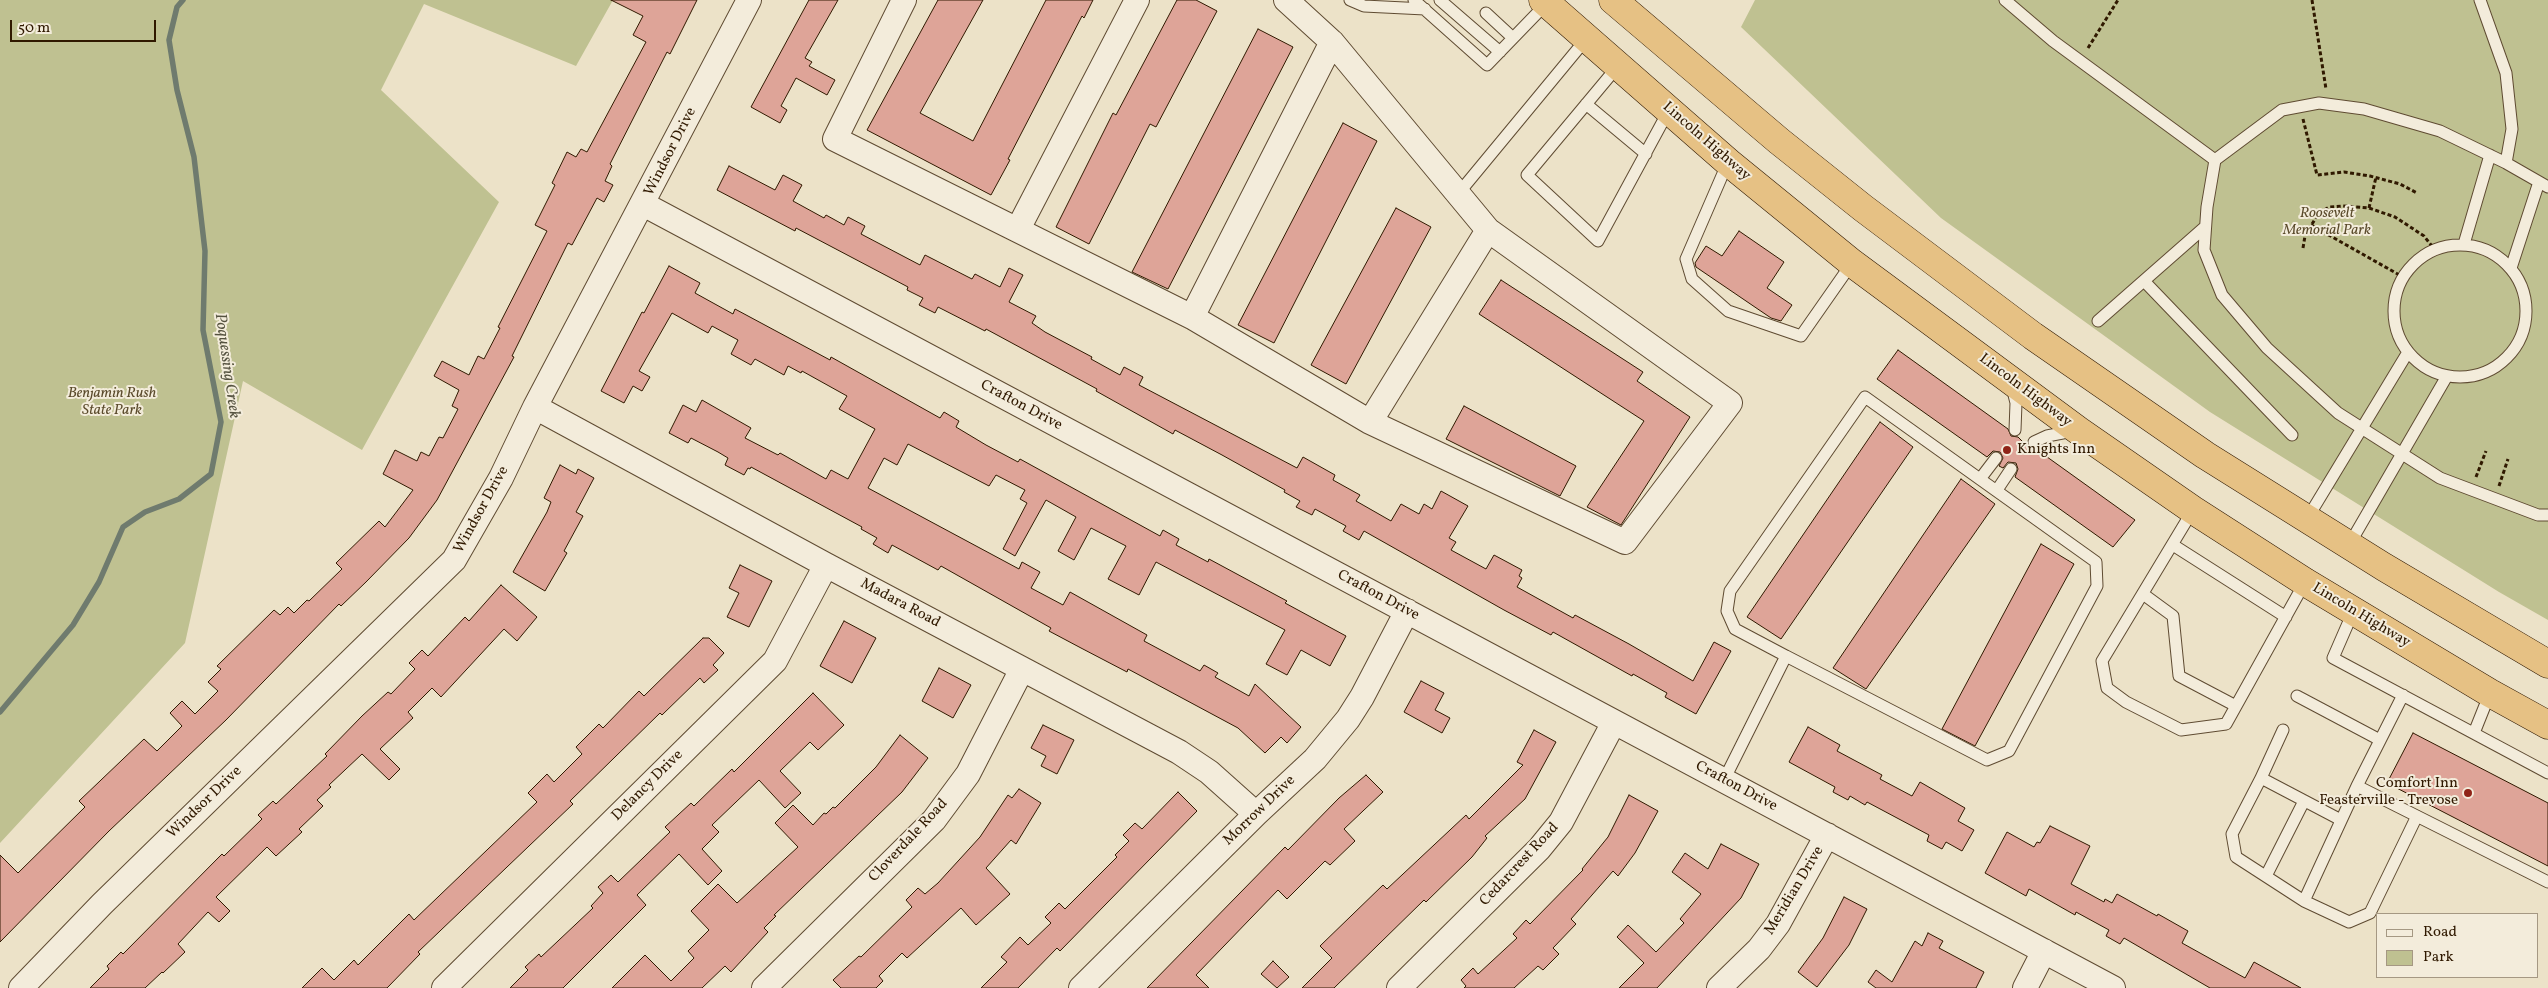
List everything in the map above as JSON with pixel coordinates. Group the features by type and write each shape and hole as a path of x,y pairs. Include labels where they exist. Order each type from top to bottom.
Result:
{"highway":[{"path":"1613,0 1779,141 1947,273 2133,406 2307,519 2548,664"},
{"name":"Lincoln Highway","path":"1545,2 1728,162 1852,263 2079,431 2193,510 2305,582 2490,693 2548,725"}],"street":[{"name":"Windsor Drive","path":"21,988 102,904 454,560 501,478 535,407 644,204 749,0"},
{"path":"904,0 835,139 1192,317 1370,422 1625,542 1730,403 1488,230 1332,42 1286,0"},
{"path":"1018,229 1137,0"},
{"path":"1192,317 1332,42"},
{"name":"Crafton Drive","path":"644,204 2113,988"},
{"path":"1370,422 1488,230"},
{"name":"Madara Road","path":"535,407 826,565 1179,752 1209,772 1256,814"},
{"name":"Delancy Drive","path":"444,988 775,661 826,565"},
{"name":"Morrow Drive","path":"1081,988 1256,814 1315,759 1348,719 1362,697 1407,611"},
{"name":"Cloverdale Road","path":"764,988 934,820 968,774 1022,669"},
{"name":"Cedarcrest Road","path":"1399,988 1539,849 1556,829 1614,722"},
{"name":"Meridian Drive","path":"1719,988 1759,949 1778,924 1827,836"},
{"path":"2024,988 2044,951"}],"lane":[{"path":"1350,0 1364,6 1425,9"},
{"path":"1414,0 1487,65 1545,2"},
{"path":"1425,9 1433,0"},
{"path":"1440,0 1500,52"},
{"path":"2005,0 2080,61 2215,160"},
{"path":"2480,0 2506,73 2512,129 2506,163"},
{"path":"1486,13 1513,38"},
{"path":"1458,194 1586,38"},
{"path":"1618,66 1527,175 1598,241 1669,110"},
{"path":"2511,268 2543,184 2506,163 2440,131 2364,109 2319,103 2282,110 2215,160 2205,227 2204,250 2222,295 2267,348 2338,413 2440,478 2538,515 2548,515"},
{"path":"1586,104 1646,154"},
{"path":"2464,244 2490,155"},
{"path":"1728,162 1686,259 1692,279 1728,311 1801,336 1852,263"},
{"path":"2098,321 2205,227"},
{"path":"2464,244 2482,247 2498,256 2511,268 2522,286 2526,306 2525,326 2517,345 2504,361 2487,372 2467,377 2446,376 2432,371 2419,363 2408,352 2398,335 2394,317 2395,298 2403,277 2412,264 2435,250 2445,246 2464,244"},
{"path":"2144,281 2292,436"},
{"path":"2307,519 2408,352"},
{"path":"2349,545 2446,376"},
{"path":"2009,378 2016,403 2015,430"},
{"path":"1865,397 1980,479 2096,562 2096,586 2009,750 1987,760 1735,629 1727,611 1730,591 1865,397"},
{"path":"2034,442 2061,432 2079,431"},
{"path":"1980,479 1996,458"},
{"path":"1997,490 2011,469"},
{"path":"2193,510 2102,661 2107,688 2126,702 2181,730 2226,724 2305,582"},
{"path":"2173,545 2286,617"},
{"path":"2143,594 2173,616 2179,676 2236,706"},
{"path":"2353,612 2333,658 2548,773"},
{"path":"1724,780 1786,656"},
{"path":"2474,733 2490,693"},
{"path":"2304,901 2357,786 2403,695"},
{"path":"2297,696 2380,740"},
{"path":"2283,730 2232,834 2236,857 2304,901 2349,922 2370,913 2417,816"},
{"path":"2261,778 2342,820"},
{"path":"2357,786 2548,882"},
{"path":"2266,876 2304,801"}],"path":[{"path":"2080,61 2118,0"},
{"path":"2312,0 2328,104"},
{"path":"2300,107 2317,175 2344,172 2376,177 2400,184 2416,193"},
{"path":"2369,208 2376,177"},
{"path":"2303,248 2305,236 2311,225 2318,214 2329,207 2369,208 2409,224 2424,236 2435,250"},
{"path":"2311,225 2403,277"},
{"path":"2471,490 2486,451"},
{"path":"2495,498 2508,459"}],"green space":[{"name":"Benjamin Rush State Park","path":"0,0 613,0 576,66 424,4 381,90 499,202 362,450 243,381 185,643 0,843"},
{"name":"Roosevelt Memorial Park","path":"1755,0 2548,0 2548,620 2499,592 2210,412 1941,218 1741,27"}],"building":[{"path":"611,0 697,0 670,54 667,52 610,164 612,166 605,181 613,185 604,202 597,198 572,245 568,243 512,356 514,357 437,500 409,538 366,582 341,606 339,604 226,720 109,831 0,942 0,855 18,873 85,807 79,801 144,739 157,751 182,726 170,713 182,701 195,714 218,691 208,682 221,669 217,666 274,610 280,615 288,607 294,613 307,600 309,601 342,569 336,563 379,521 385,527 413,490 383,474 395,450 417,461 421,452 429,456 439,437 443,438 458,409 452,406 459,390 434,376 442,361 469,375 478,356 484,359 500,328 498,327 547,231 535,225 555,185 552,183 567,152 576,157 581,149 587,152 646,42 633,35 643,16"},
{"path":"809,0 838,0 805,58 812,62 809,66 835,80 827,95 796,78 781,106 787,110 780,123 751,107"},
{"path":"938,0 983,0 920,113 973,141 1046,0 1093,0 1084,18 1082,16 991,195 867,130"},
{"path":"1177,0 1196,0 1217,11 1156,127 1150,124 1089,244 1056,227 1113,113 1116,115"},
{"path":"1258,29 1293,47 1168,289 1132,272"},
{"path":"1343,123 1377,141 1274,343 1238,325"},
{"path":"729,166 775,190 783,175 802,185 793,201 824,218 826,215 844,225 848,217 865,226 861,234 920,265 925,255 972,279 975,274 1000,287 1009,268 1023,275 1009,302 1036,316 1032,323 1045,332 1092,357 1091,359 1120,375 1124,367 1143,377 1139,385 1297,468 1303,457 1335,475 1333,480 1360,495 1356,501 1391,521 1401,504 1419,514 1424,504 1432,509 1441,491 1468,506 1449,538 1456,542 1451,550 1486,569 1494,555 1522,570 1519,576 1522,578 1517,587 1573,618 1575,615 1693,681 1714,642 1731,651 1696,714 1665,697 1667,693 1633,674 1632,676 1553,632 1551,635 1364,531 1359,540 1343,531 1346,526 1315,509 1312,515 1296,507 1300,501 1284,492 1285,490 1175,430 1173,434 1096,391 1097,389 986,329 985,331 938,307 935,313 919,305 923,298 907,290 908,287 796,228 795,231 717,190"},
{"path":"1396,208 1431,227 1346,384 1311,365"},
{"path":"1739,231 1784,262 1767,288 1792,305 1781,321 1771,318 1696,267 1695,263 1706,246 1722,256"},
{"path":"669,266 700,283 695,293 733,314 735,309 830,360 831,357 940,418 944,412 959,421 956,427 986,445 1018,462 1020,459 1160,536 1163,530 1179,539 1176,545 1208,562 1209,559 1287,601 1285,603 1346,636 1330,666 1301,650 1287,675 1266,664 1285,630 1156,562 1139,595 1108,579 1126,546 1091,528 1074,560 1058,551 1076,517 1046,500 1015,556 1003,549 1027,503 1020,499 1025,490 996,475 989,486 908,444 897,465 884,458 868,488 1019,569 1022,562 1040,572 1031,588 1063,605 1070,592 1147,635 1144,641 1200,671 1204,665 1218,673 1215,677 1249,696 1255,684 1301,727 1287,743 1281,737 1265,753 1238,728 1128,669 1127,672 1049,631 1051,628 941,566 938,570 892,545 888,553 873,544 877,538 861,529 862,527 751,467 750,469 748,468 744,475 725,465 728,458 718,452 691,438 688,443 669,433 683,405 696,412 702,400 751,428 745,438 778,455 780,453 826,479 831,470 848,479 875,429 839,409 847,396 802,371 801,373 788,366 784,375 755,359 751,365 731,354 738,340 712,326 708,333 672,313 639,371 650,377 642,391 633,386 624,403 601,391 642,312 644,313"},
{"path":"1501,280 1643,372 1637,381 1690,417 1621,525 1587,507 1644,421 1479,314"},
{"name":"Knights Inn","path":"1898,350 2008,429 2011,436 2018,437 2029,448 2036,449 2135,520 2113,547 2015,477 2018,469 2016,463 2008,462 2003,468 1999,466 2003,458 2000,452 1993,451 1987,457 1877,379"},
{"path":"1464,406 1576,466 1560,496 1446,439"},
{"path":"1880,422 1913,447 1781,639 1747,617"},
{"path":"560,465 576,474 578,469 594,478 576,512 583,516 564,551 567,553 545,591 513,572 547,512 551,502 544,498"},
{"path":"1961,479 1995,504 1866,689 1833,668"},
{"path":"2041,544 2074,564 1975,746 1942,729"},
{"path":"740,565 772,581 749,627 727,617 739,593 729,588"},
{"path":"501,585 537,617 517,641 504,629 441,697 432,688 408,712 413,718 380,749 400,769 389,780 362,754 329,785 331,787 317,800 323,806 299,829 302,832 276,856 267,847 216,897 230,911 219,922 208,912 178,944 185,952 163,973 145,988 90,988 109,969 107,966 121,952 123,954 222,854 224,856 262,819 258,815 273,801 276,804 327,756 325,754 362,716 388,692 391,694 415,669 409,663 422,650 428,656 465,617 469,621"},
{"path":"844,621 876,638 852,683 820,666"},
{"path":"703,638 709,638 724,653 713,665 718,670 704,683 700,678 662,715 660,713 570,801 573,804 418,952 420,954 387,988 302,988 322,968 334,980 354,960 358,965 409,914 414,920 537,802 528,793 547,774 554,782 582,754 576,747 599,724 603,728 639,691 644,696"},
{"path":"939,668 971,685 953,718 922,701"},
{"path":"1421,681 1444,693 1435,710 1450,718 1442,733 1404,712"},
{"path":"813,693 844,725 818,750 810,742 780,771 801,793 785,808 759,780 712,825 719,832 702,849 722,871 708,885 679,854 637,895 646,905 563,988 510,988 528,970 525,967 539,954 541,957 593,908 591,906 603,893 598,887 611,875 618,882 670,832 665,827 691,803 694,806 732,769 734,772"},
{"path":"1043,725 1074,740 1057,774 1041,766 1046,756 1031,748"},
{"path":"1808,727 1840,745 1837,751 1882,775 1880,779 1912,796 1920,782 1965,808 1958,821 1974,830 1962,851 1946,842 1942,849 1927,841 1929,835 1867,802 1865,805 1850,796 1848,800 1833,792 1835,787 1789,762"},
{"path":"1534,730 1556,742 1525,799 1485,836 1487,838 1472,857 1426,902 1424,900 1334,988 1302,988 1332,958 1320,946 1383,885 1387,889 1466,815 1469,819 1523,765 1517,762"},
{"name":"Comfort Inn Feasterville - Trevose","path":"2413,733 2548,803 2548,866 2387,783"},
{"path":"900,735 928,758 902,792 774,915 776,916 764,928 768,932 731,972 725,966 702,988 612,988 645,955 671,981 694,958 688,951 709,930 691,911 718,884 737,903 798,847 775,823 793,805 813,825 824,813 826,814 833,807 835,808 876,767"},
{"path":"1366,775 1383,792 1344,829 1355,841 1330,865 1325,861 1287,899 1278,890 1196,975 1209,988 1147,988 1285,847 1288,850 1339,798"},
{"path":"1019,789 1041,803 1016,844 1011,840 986,868 1010,894 976,925 961,908 907,958 902,953 879,976 883,981 876,988 841,988 833,980 859,956 861,957 912,907 906,900 918,888 925,894 938,883 980,837 1008,795 1012,798"},
{"path":"1178,792 1197,811 1060,951 1057,948 1018,988 981,988 1007,962 1001,957 1020,937 1028,945 1051,923 1045,917 1059,903 1065,909 1117,857 1115,855 1129,841 1123,835 1135,823 1142,829"},
{"path":"1629,795 1658,811 1635,853 1618,876 1613,871 1571,919 1576,924 1553,948 1559,954 1543,970 1538,966 1514,988 1464,988 1466,986 1461,980 1473,968 1478,974 1517,938 1513,934 1526,920 1530,924 1583,870 1608,837"},
{"path":"2050,826 2090,846 2071,884 2104,902 2105,899 2112,903 2117,894 2157,916 2158,914 2188,931 2182,943 2245,978 2254,962 2301,988 2210,988 2124,938 2120,944 2106,936 2109,930 2076,912 2075,915 2029,889 2026,896 1985,873 2007,832 2034,847 2037,842 2040,843"},
{"path":"1721,844 1759,864 1741,898 1657,988 1619,988 1644,963 1617,937 1628,925 1656,952 1684,923 1680,919 1701,894 1672,872 1685,853 1708,869"},
{"path":"1844,897 1867,909 1849,945 1817,987 1798,972 1823,938"},
{"path":"1928,933 1943,941 1939,948 1984,972 1976,988 1876,988 1868,982 1876,970 1892,982 1915,941 1922,946"},
{"path":"1273,961 1289,977 1277,988 1261,974"}],"waterway":[{"name":"Poquessing Creek","path":"0,712 73,625 99,582 123,527 145,512 179,499 211,474 221,422 203,330 205,251 194,157 177,90 169,40 177,7 183,0"}],"place":[{"name":"Knights Inn","path":"2007,450"},
{"name":"Comfort Inn Feasterville - Trevose","path":"2468,793"}]}
